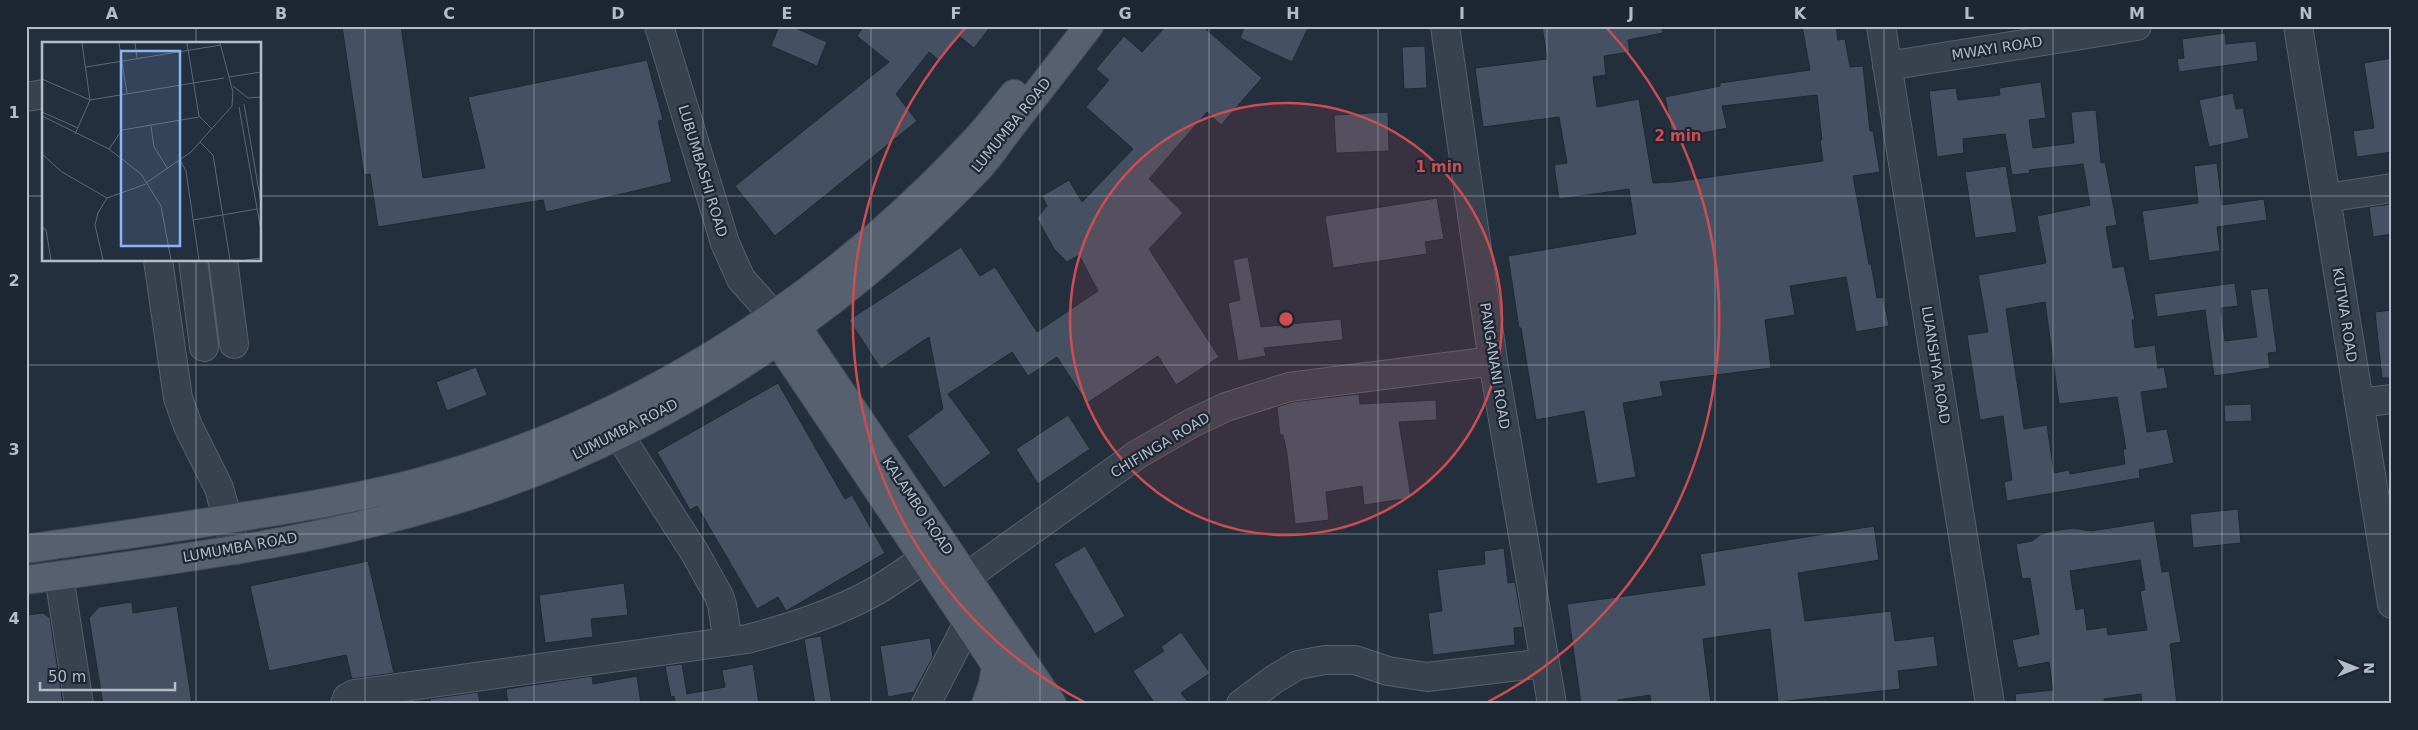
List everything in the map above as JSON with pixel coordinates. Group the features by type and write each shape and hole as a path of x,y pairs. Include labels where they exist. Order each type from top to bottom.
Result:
{"main road":[{"name":"LUMUMBA ROAD","path":"26,580 236,550 361,524 426,508 501,485 558,463 619,435 669,408 779,321 885,228 967,149 1019,88 1066,26"},
{"name":"LUMUMBA ROAD","path":"26,549 350,499 419,482 492,460 590,421 658,387 779,321 895,248 979,168 1089,26"},
{"name":"KALAMBO ROAD","path":"779,321 924,558 957,584 968,624 996,665 1040,702"},
{"name":"KALAMBO ROAD","path":"779,321 957,584 1040,702"},
{"path":"986,704 993,684 996,665"}],"street":[{"name":"LUBUMBASHI ROAD","path":"659,26 725,243 741,279 779,321"},
{"name":"PANGANANI ROAD","path":"1445,26 1493,361 1552,704"},
{"name":"LUANSHYA ROAD","path":"1881,26 1990,704"},
{"name":"MWAYI ROAD","path":"1888,66 2137,26"},
{"name":"KUTWA ROAD","path":"2298,26 2392,604"},
{"path":"26,97 42,94"},
{"path":"2326,198 2392,188"},
{"path":"158,261 178,398 188,426 219,488 236,550"},
{"path":"193,261 204,347"},
{"path":"223,261 234,344"},
{"name":"CHIFINGA ROAD","path":"957,584 1138,454 1192,423 1226,407 1289,387 1493,361"},
{"path":"2359,403 2392,399"},
{"path":"619,435 695,553 719,596 728,641"},
{"path":"345,704 347,698 354,694 747,639 778,631 838,610 872,593 924,558"},
{"path":"59,576 79,704"},
{"path":"926,704 968,624"},
{"path":"1241,704 1273,680 1298,665 1324,660 1355,660 1388,671 1427,677 1545,663"}],"building":[{"path":"342,26 401,26 423,178 485,168 468,97 647,60 663,120 658,121 672,182 546,212 543,200 378,227 370,174 364,175"},
{"path":"779,26 791,26 827,42 817,66 771,46"},
{"path":"864,26 991,26 974,48 960,37 940,61 929,52 896,94 917,121 775,236 735,186 889,62 857,36"},
{"path":"1166,26 1202,26 1262,78 1221,125 1207,112 1149,179 1183,213 1149,249 1219,357 1176,385 1158,356 1087,403 1057,357 1028,376 1012,352 948,394 991,453 944,488 907,436 943,409 929,337 881,369 849,320 961,247 980,276 995,267 1037,332 1098,291 1079,255 1067,262 1054,249 1037,218 1047,206 1042,196 1069,180 1082,202 1133,149 1086,107 1109,80 1096,69 1124,36 1142,52"},
{"path":"1245,26 1309,26 1292,62 1240,38"},
{"path":"1542,26 1662,26 1663,33 1628,40 1630,52 1604,56 1606,75 1593,77 1597,107 1639,99 1653,183 1674,182 1823,161 1817,95 1722,106 1727,128 1673,139 1665,97 1720,86 1720,83 1810,70 1802,26 1836,26 1838,40 1845,39 1850,67 1863,66 1870,131 1873,131 1880,172 1853,176 1877,298 1883,297 1889,326 1856,332 1846,277 1790,286 1795,315 1765,320 1771,368 1660,382 1663,396 1623,403 1636,477 1597,484 1584,411 1536,420 1508,256 1636,234 1629,189 1559,199 1554,165 1567,163 1559,117 1483,127 1475,68 1547,59"},
{"path":"2225,33 2226,44 2256,41 2258,61 2179,72 2177,59 2184,58 2182,39"},
{"path":"1425,46 1427,88 1404,89 1402,47"},
{"path":"2392,58 2392,152 2357,157 2353,131 2374,128 2364,63"},
{"path":"2041,82 2046,118 2029,120 2033,148 2074,143 2071,112 2096,110 2101,163 2105,162 2117,225 2106,227 2113,268 2124,266 2135,320 2132,320 2135,348 2155,345 2158,368 2164,367 2168,388 2141,392 2147,432 2167,429 2174,463 2139,470 2140,478 2007,501 2004,482 2012,480 2003,416 1980,420 1967,335 1988,332 1978,275 2046,263 2037,216 2090,205 2083,164 2029,170 2030,173 2012,175 2005,134 1963,139 1964,153 1937,157 1929,91 1956,88 1958,100 2000,95 1999,88","holes":["2045,302 2059,404 2117,397 2126,449 2123,449 2125,464 2070,474 2069,470 2054,473 2047,425 2024,429 2006,309"]},
{"path":"2233,93 2236,109 2243,108 2249,138 2209,147 2199,100"},
{"path":"1388,112 1389,151 1336,153 1334,115"},
{"path":"2217,163 2222,205 2264,199 2267,220 2217,227 2220,251 2149,261 2142,211 2198,203 2194,166"},
{"path":"2006,166 2017,232 1975,238 1965,172"},
{"path":"1437,198 1444,239 1425,242 1427,254 1333,268 1325,216"},
{"path":"2392,204 2392,234 2373,237 2369,207"},
{"path":"1248,257 1261,327 1341,319 1343,340 1264,348 1266,356 1238,361 1228,303 1240,300 1233,260"},
{"path":"2235,283 2238,306 2221,308 2225,341 2257,337 2250,290 2268,288 2277,352 2268,353 2270,368 2214,376 2205,310 2157,317 2154,294"},
{"path":"2392,310 2392,378 2382,378 2375,312"},
{"path":"476,367 487,395 447,411 436,382"},
{"path":"778,383 845,499 852,495 885,553 786,611 778,597 757,609 697,506 690,510 657,452"},
{"path":"1359,394 1360,404 1436,400 1437,420 1399,422 1411,498 1364,505 1362,486 1326,492 1329,520 1295,524 1287,454 1283,435 1280,435 1277,407 1292,402"},
{"path":"2251,404 2252,421 2225,422 2224,405"},
{"path":"1068,415 1090,449 1038,484 1016,449"},
{"path":"2238,509 2241,543 2193,548 2190,514"},
{"path":"2154,521 2162,572 2169,571 2181,642 2170,644 2177,704 2142,704 2141,694 2104,699 2105,704 2016,704 2015,694 2053,690 2049,662 2018,668 2012,640 2039,634 2030,578 2022,579 2016,544 2032,541 2040,535 2052,531 2073,528 2091,531","holes":["2140,560 2145,590 2140,591 2147,630 2108,635 2107,627 2087,630 2084,608 2076,610 2070,571"]},
{"path":"1874,526 1879,560 1798,573 1805,621 1891,611 1895,641 1934,636 1938,666 1898,671 1900,689 1778,702 1770,629 1703,639 1711,704 1651,704 1650,695 1618,700 1619,704 1581,704 1567,604 1705,585 1700,554"},
{"path":"1085,546 1125,616 1095,634 1054,564"},
{"path":"1504,548 1508,583 1515,582 1523,627 1514,628 1515,645 1433,655 1428,613 1442,611 1437,570 1485,564 1484,551"},
{"path":"368,561 394,673 352,679 346,655 269,671 250,586"},
{"path":"624,583 628,615 591,619 593,637 545,643 539,595"},
{"path":"132,602 133,613 177,606 192,704 103,704 89,618 99,607"},
{"path":"43,613 50,618 63,704 26,704 26,615"},
{"path":"1181,632 1210,673 1181,693 1190,704 1155,704 1133,671 1164,651 1161,647"},
{"path":"821,636 832,704 815,704 804,639"},
{"path":"930,638 933,657 914,692 888,697 880,646"},
{"path":"682,664 687,694 725,687 722,670 753,664 759,704 675,704 674,696 671,697 665,666"},
{"path":"592,676 593,684 637,676 641,704 508,704 506,689"},
{"path":"478,692 480,704 431,704 430,699"}]}
